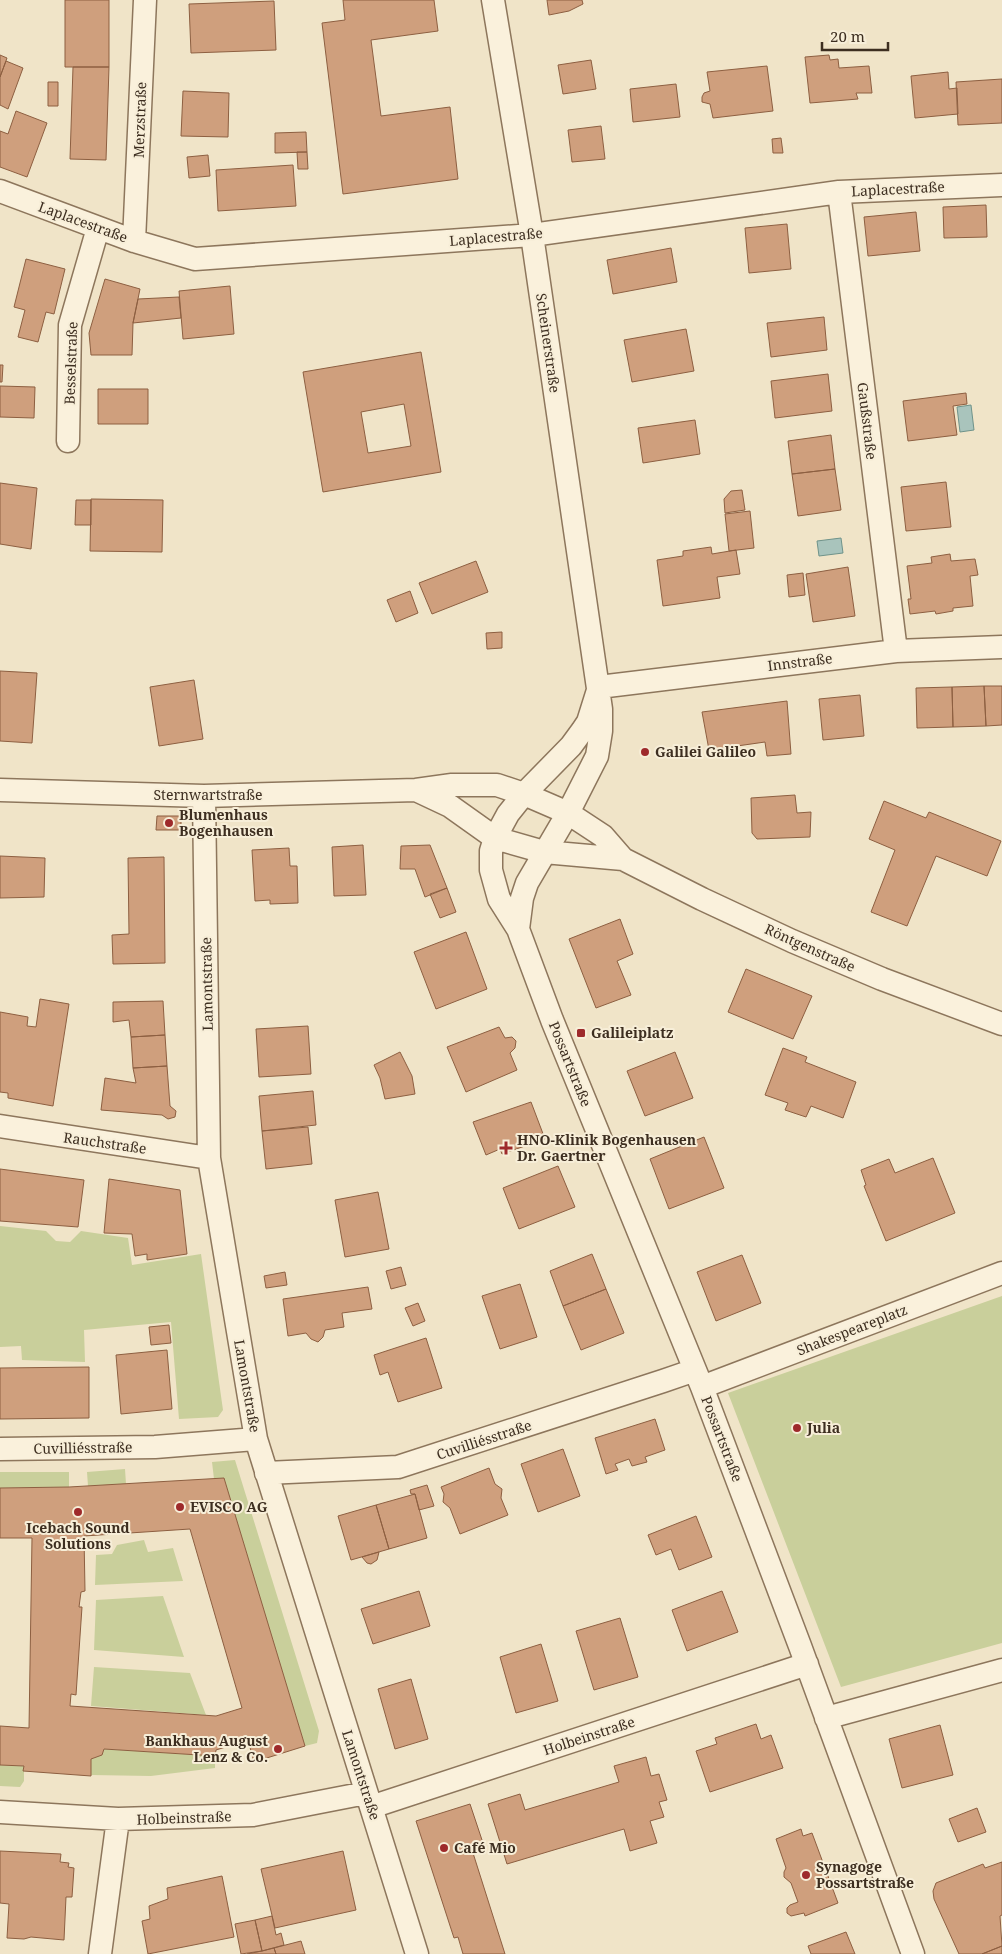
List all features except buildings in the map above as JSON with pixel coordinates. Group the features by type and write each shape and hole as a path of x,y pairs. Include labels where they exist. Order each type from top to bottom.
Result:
{"street":[{"name":"Merzstraße","path":"134,241 145,0"},
{"name":"Scheinerstraße","path":"493,0 532,234 599,686"},
{"name":"Laplacestraße","path":"0,191 134,241 195,259 532,234 839,192 1002,184"},
{"name":"Gaußstraße","path":"839,192 896,651"},
{"name":"Besselstraße","path":"68,441 70,325 98,228"},
{"name":"Innstraße","path":"599,686 896,651 1002,647"},
{"path":"518,929 499,899 491,870 490,851 508,814 524,794 571,746 588,722 599,686"},
{"path":"518,929 522,898 527,884 568,813 597,756 601,731 599,686"},
{"name":"Sternwartstraße","path":"0,790 204,796 416,790 452,785 497,785 524,794"},
{"name":"Sternwartstraße","path":"416,790 450,806 495,838"},
{"path":"524,794 568,813"},
{"name":"Lamontstraße","path":"204,796 209,1158 256,1439 417,1954"},
{"name":"Röntgenstraße","path":"568,813 603,836 622,859"},
{"path":"495,838 544,852"},
{"name":"Röntgenstraße","path":"544,852 622,859 792,941 882,979 1002,1024"},
{"name":"Possartstraße","path":"518,929 552,1020 698,1378 807,1664 913,1954"},
{"name":"Rauchstraße","path":"0,1126 209,1158"},
{"name":"Shakespeareplatz","path":"698,1378 1002,1274"},
{"name":"Cuvilliésstraße","path":"266,1474 398,1467 664,1382 698,1378"},
{"name":"Cuvilliésstraße","path":"0,1450 156,1446 256,1439"},
{"name":"Holbeinstraße","path":"0,1812 118,1820 253,1815 369,1800 807,1664"},
{"path":"826,1718 1002,1670"},
{"path":"100,1954 118,1820"}],"green space":[{"path":"0,1226 46,1231 56,1241 70,1242 81,1231 128,1238 132,1265 201,1254 223,1410 218,1417 179,1419 171,1322 84,1330 85,1362 22,1360 21,1346 0,1347"},
{"path":"1002,1296 1002,1643 841,1687 728,1393"},
{"path":"235,1460 319,1731 317,1743 305,1746 224,1479 214,1479 212,1462"},
{"path":"125,1469 126,1484 88,1486 87,1472"},
{"path":"0,1472 69,1472 69,1487 0,1488"},
{"path":"144,1540 148,1552 173,1548 183,1581 95,1585 96,1555 112,1554 117,1545"},
{"path":"163,1596 184,1657 94,1650 96,1600"},
{"path":"94,1667 190,1673 206,1715 91,1706"},
{"path":"104,1749 215,1756 215,1768 151,1776 91,1775 91,1759 102,1755"},
{"path":"0,1765 24,1766 24,1781 20,1787 0,1786"}],"water":[{"path":"971,405 974,430 960,432 957,407"},
{"path":"841,538 843,553 819,556 817,541"}],"place":[{"name":"Galilei Galileo","path":"645,752"},
{"name":"Blumenhaus Bogenhausen","path":"169,823"},
{"name":"Galileiplatz","path":"581,1033"},
{"name":"HNO-Klinik Bogenhausen Dr. Gaertner","path":"506,1148"},
{"name":"Julia","path":"797,1428"},
{"name":"EVISCO AG","path":"180,1507"},
{"name":"Icebach Sound Solutions","path":"78,1512"},
{"name":"Bankhaus August Lenz & Co.","path":"278,1749"},
{"name":"Café Mio","path":"444,1848"},
{"name":"Synagoge Possartstraße","path":"806,1875"}]}
